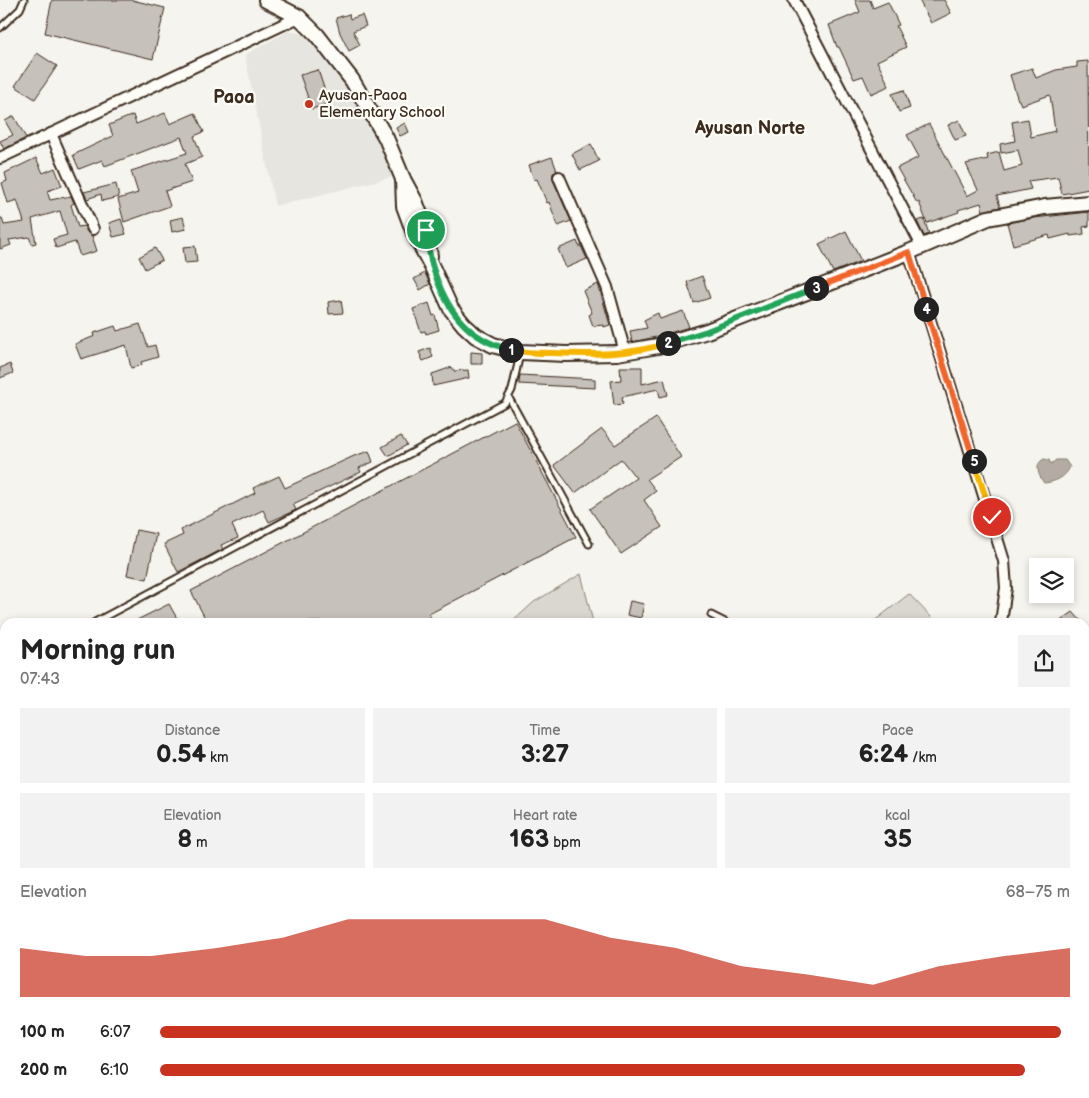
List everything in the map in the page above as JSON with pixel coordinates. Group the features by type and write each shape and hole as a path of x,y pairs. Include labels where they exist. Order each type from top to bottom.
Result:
{"street":[{"path":"266,0 299,17 317,35 352,80 386,138 432,267 451,309 476,336 493,345 520,352 566,354 624,352 658,346 707,331 909,252 988,218 1045,207 1089,203"},
{"path":"794,0 922,246"},
{"path":"0,158 299,17"},
{"path":"51,134 93,229"},
{"path":"559,177 607,287 624,352"},
{"path":"909,252 1004,561 1006,588 1002,618"}],"lane":[{"path":"0,28 20,9 24,0"},
{"path":"102,618 504,403 509,398 512,390 520,352"},
{"path":"509,398 589,544"},
{"path":"711,615 717,618"}],"shaded area":[{"name":"Ayusan-Paoa Elementary School","path":"288,31 313,36 381,132 396,176 275,206 245,55"},
{"path":"1044,459 1049,460 1051,464 1056,460 1065,460 1070,467 1059,479 1044,483 1040,477 1038,467"},
{"path":"581,574 592,618 516,618 534,602"},
{"path":"909,594 932,618 878,618"}],"building":[{"path":"52,0 132,0 165,8 153,59 45,33"},
{"path":"855,0 870,0 873,8 888,2 899,25 896,26 906,47 877,61 889,86 871,94 863,76 854,79 839,47 837,47 829,25 860,12"},
{"path":"919,0 944,0 951,13 931,23"},
{"path":"349,14 350,19 362,15 366,26 353,31 360,45 349,51 340,33 336,18"},
{"path":"37,53 57,66 35,99 15,86"},
{"path":"1088,61 1089,189 1062,194 1058,177 1028,181 1031,189 997,196 1000,207 983,211 981,203 927,223 919,202 917,203 897,168 919,157 907,135 929,124 967,196 978,190 966,164 988,159 987,155 999,152 1004,171 1022,166 1018,150 1001,153 1000,144 1015,141 1012,122 1028,119 1031,137 1055,131 1050,95 1021,105 1010,75 1032,68 1036,78 1056,70 1077,67 1077,62"},
{"path":"318,70 329,103 312,109 300,75"},
{"path":"904,90 910,108 899,112 892,94"},
{"path":"165,113 170,124 195,113 204,132 194,136 202,157 185,164 192,182 165,191 170,206 124,222 118,199 138,193 131,171 187,153 181,137 105,166 102,160 79,169 73,155 113,136 109,125 133,115 136,124"},
{"path":"14,116 26,138 4,149 0,141 13,135 5,121"},
{"path":"959,120 966,136 955,140 948,125"},
{"path":"405,123 409,132 400,136 396,128"},
{"path":"591,144 599,161 580,170 572,154"},
{"path":"552,157 557,171 553,173 553,180 571,221 558,226 549,202 547,203 537,179 534,180 529,165"},
{"path":"36,158 43,173 55,168 62,186 47,191 50,200 71,196 74,203 71,205 78,227 84,226 92,236 97,251 80,256 75,242 56,248 53,239 67,235 60,211 32,219 36,243 32,244 29,237 9,240 11,245 0,249 0,218 2,218 4,225 24,222 17,200 8,203 2,183 7,181 5,173"},
{"path":"116,184 119,197 102,201 101,194 87,199 84,192"},
{"path":"1089,212 1089,226 1083,227 1084,234 1070,236 1070,234 1050,239 1049,235 1013,245 1007,223"},
{"path":"183,217 186,229 172,232 170,220"},
{"path":"121,219 126,234 113,237 109,223"},
{"path":"924,219 929,234 924,236 917,221"},
{"path":"846,231 861,261 833,272 819,244"},
{"path":"577,241 587,259 566,268 558,249"},
{"path":"195,246 197,262 185,263 183,247"},
{"path":"155,248 162,260 145,269 139,257"},
{"path":"425,273 430,284 420,290 414,279"},
{"path":"702,276 710,298 694,303 687,282"},
{"path":"598,284 610,325 604,327 604,325 593,326 589,315 592,313 583,291"},
{"path":"341,300 343,313 329,314 328,302"},
{"path":"429,303 439,330 426,334 425,331 421,332 413,309"},
{"path":"683,311 689,327 632,342 630,331 647,328 644,320 658,313 660,319"},
{"path":"140,324 148,347 155,345 158,357 141,362 142,365 131,368 126,345 81,359 75,344 95,336 94,333 115,326 117,331"},
{"path":"430,348 433,357 423,361 419,352"},
{"path":"471,352 482,353 482,364 471,364"},
{"path":"10,364 13,373 0,378 0,368"},
{"path":"452,367 454,371 468,370 469,378 433,386 432,374"},
{"path":"620,367 642,367 642,384 664,379 668,395 660,397 658,389 622,397 623,404 614,405 611,381 621,380"},
{"path":"520,375 595,379 595,388 519,384"},
{"path":"656,418 681,457 647,479 656,491 644,500 662,527 621,554 590,509 636,478 621,459 575,493 554,465 602,429 615,445"},
{"path":"515,421 576,537 429,614 431,618 205,618 191,591"},
{"path":"401,436 407,445 388,456 382,447"},
{"path":"369,451 373,462 359,468 361,472 293,504 296,510 269,522 263,510 232,525 238,538 221,545 223,549 178,572 164,544 183,535 181,530 255,493 253,488 279,476 285,488"},
{"path":"136,530 156,534 147,579 127,575"},
{"path":"630,601 644,604 641,618 627,615"},
{"path":"169,604 177,618 141,618"},
{"path":"1073,612 1078,618 1065,618"}],"place":[{"name":"Ayusan-Paoa Elementary School","path":"309,104"}],"district":[{"name":"Paoa","path":"234,97"},
{"name":"Ayusan Norte","path":"750,128"}],"route":[{"path":"426,230 432,267 451,309 476,336 493,345 520,352 566,354 617,353 658,346 707,331 909,252 992,517"}]}
